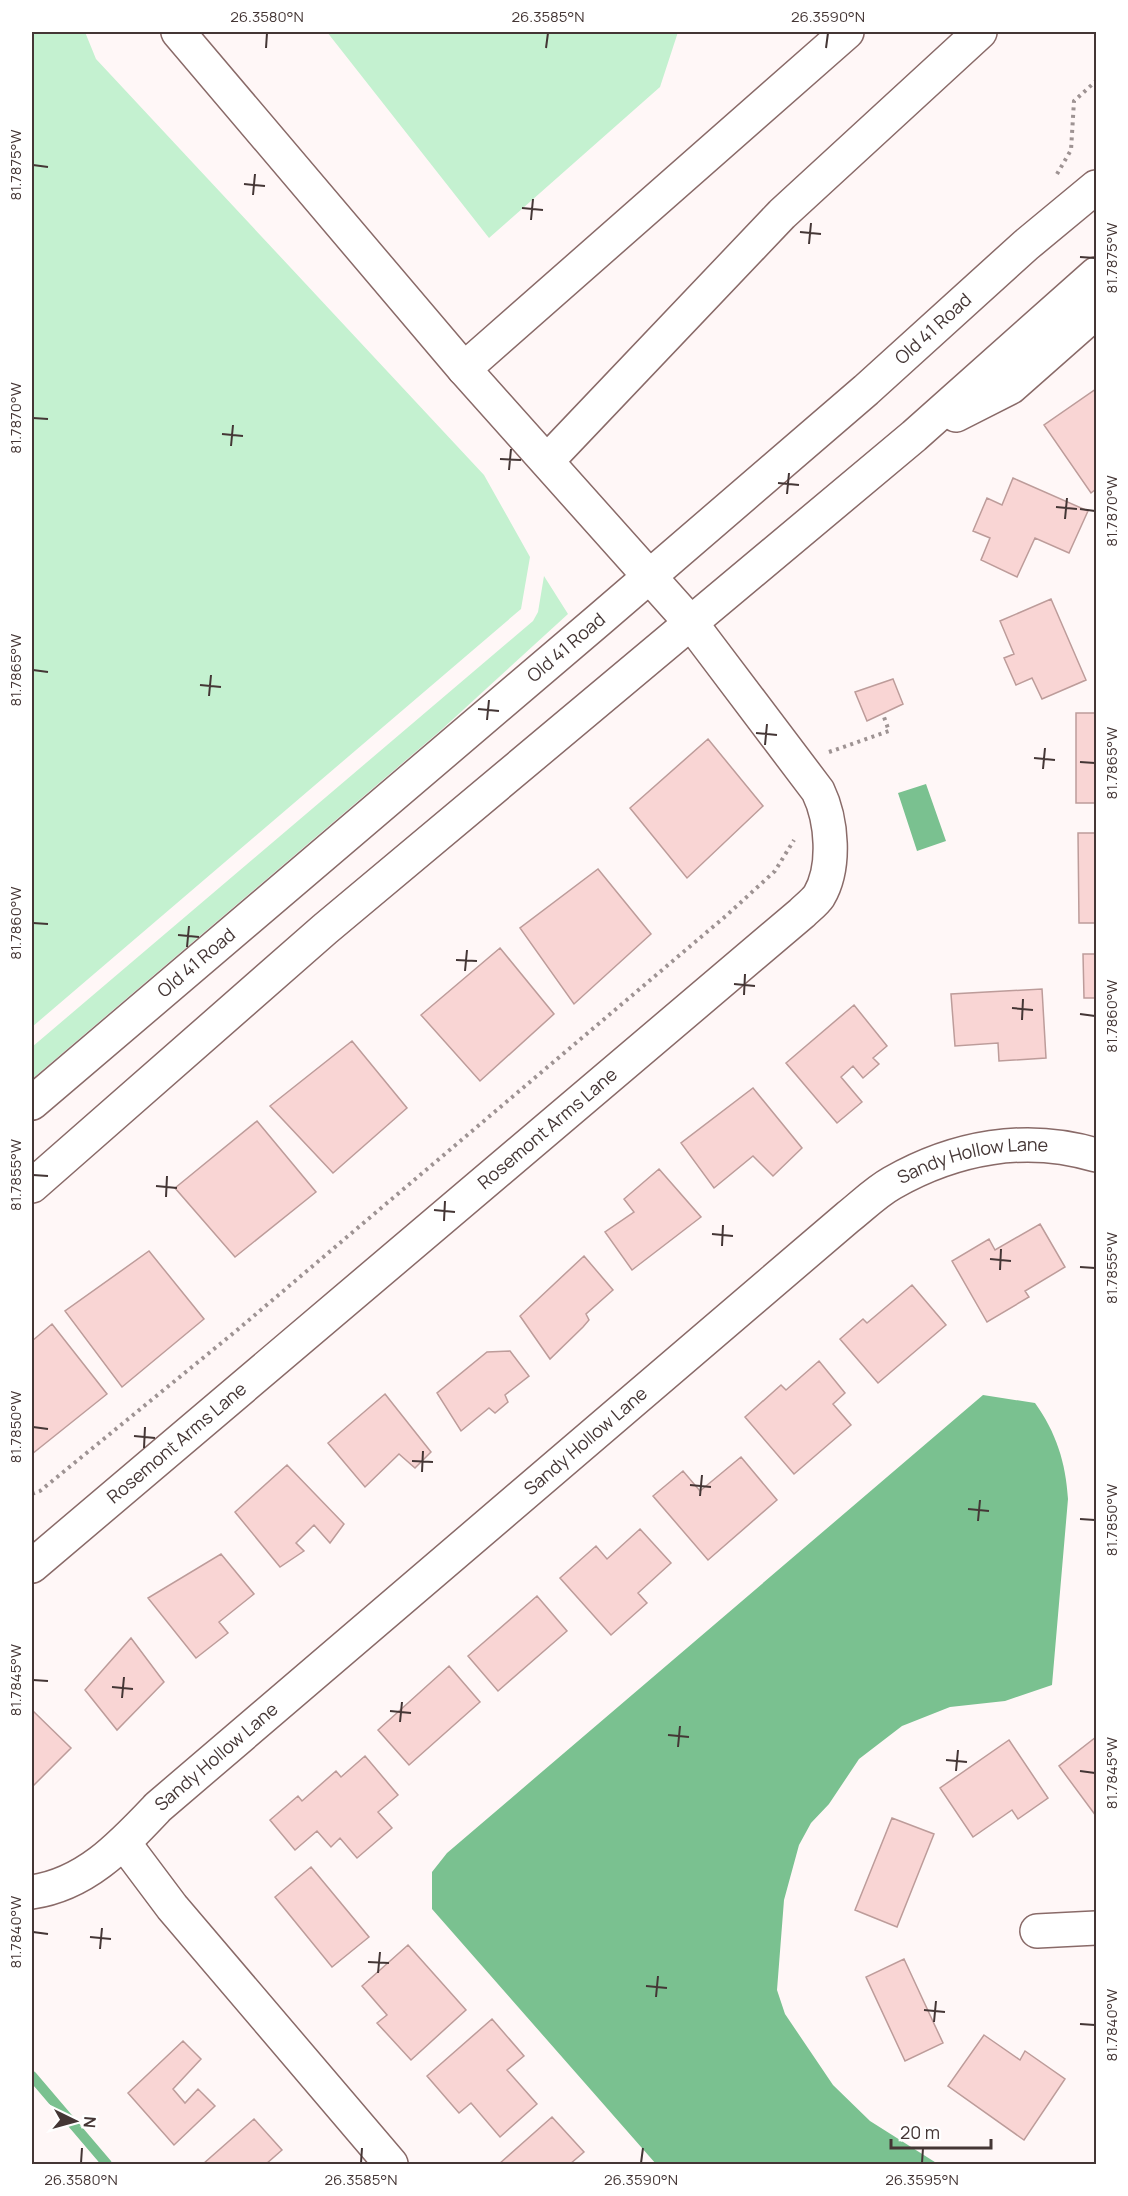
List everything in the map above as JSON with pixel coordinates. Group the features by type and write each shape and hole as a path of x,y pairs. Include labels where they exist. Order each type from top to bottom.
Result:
{"street":[{"name":"Rosemont Arms Lane","path":"32,1566 818,897 828,871 830,843 824,804 798,763 691,623 548,460 464,369 178,32"},
{"path":"464,369 846,32"},
{"path":"548,460 782,214 980,32"},
{"name":"Old 41 Road","path":"32,1103 866,390 1026,245 1096,188"},
{"path":"32,1186 325,929 914,436 1096,274"},
{"path":"914,436 1011,387 1096,312"},
{"name":"Sandy Hollow Lane","path":"32,1892 52,1889 87,1874 124,1843 176,1792 848,1217 890,1184 937,1160 989,1147 1036,1144 1096,1155"},
{"path":"124,1843 172,1908 391,2164"},
{"path":"1037,1931 1096,1928"}],"path":[{"path":"1052,180 1071,150 1074,102 1096,81"},
{"path":"826,754 889,732 884,717"},
{"path":"32,1494 40,1491 236,1331 727,915 775,871 788,854 795,836"}],"shaded area":[{"path":"32,32 85,32 96,59 484,475 530,557 521,609 32,1027"},
{"path":"327,32 678,32 660,87 489,238"},
{"path":"544,576 568,614 440,731 32,1079 32,1047 533,621 538,612"},
{"path":"926,784 946,841 917,851 898,793"},
{"path":"983,1395 1035,1403 1049,1425 1062,1460 1068,1499 1052,1685 1005,1701 950,1707 902,1726 859,1759 829,1804 811,1823 799,1845 784,1900 777,1990 785,2014 833,2085 870,2121 938,2164 656,2164 432,1909 432,1872 447,1853"}],"building":[{"path":"1096,389 1096,489 1091,493 1044,425"},
{"path":"1013,478 1088,511 1069,553 1035,538 1017,577 981,560 990,538 973,531 987,498 1002,505"},
{"path":"1051,599 1086,680 1042,699 1032,678 1016,685 1004,658 1014,654 1000,621"},
{"path":"893,679 903,704 867,721 855,692"},
{"path":"1076,713 1096,713 1096,803 1076,803"},
{"path":"708,739 763,806 687,878 630,808"},
{"path":"1078,833 1096,833 1096,923 1079,923"},
{"path":"598,869 651,934 574,1004 520,928"},
{"path":"500,948 554,1014 480,1081 421,1015"},
{"path":"1083,954 1096,954 1096,998 1084,998"},
{"path":"1042,989 1046,1058 999,1061 998,1043 955,1046 951,994"},
{"path":"854,1005 887,1046 873,1058 879,1064 863,1078 853,1066 841,1077 862,1102 837,1123 786,1063"},
{"path":"352,1041 407,1108 333,1173 270,1106"},
{"path":"753,1088 802,1148 773,1176 753,1156 714,1188 681,1143"},
{"path":"257,1121 316,1192 235,1257 175,1188"},
{"path":"659,1169 701,1217 632,1270 605,1232 634,1212 624,1199"},
{"path":"1040,1224 1065,1267 1025,1291 1029,1297 987,1322 952,1261 989,1239 995,1250"},
{"path":"149,1251 204,1319 122,1387 65,1311"},
{"path":"584,1256 613,1290 586,1314 589,1320 550,1359 520,1316"},
{"path":"912,1285 946,1325 878,1383 840,1339 863,1319 867,1323"},
{"path":"52,1324 107,1394 32,1454 32,1341"},
{"path":"510,1351 529,1376 505,1395 508,1402 495,1413 489,1408 461,1431 437,1393 487,1352"},
{"path":"819,1361 845,1393 833,1404 851,1425 794,1474 745,1417 781,1385 786,1390"},
{"path":"385,1394 431,1452 415,1468 399,1454 365,1487 328,1443"},
{"path":"741,1457 777,1500 708,1560 653,1496 683,1471 700,1491"},
{"path":"287,1465 344,1524 330,1543 314,1525 296,1543 304,1551 280,1567 235,1512"},
{"path":"640,1529 671,1563 638,1593 647,1603 611,1635 560,1578 596,1546 607,1559"},
{"path":"221,1554 254,1594 219,1622 228,1633 196,1658 148,1598"},
{"path":"537,1596 567,1631 498,1691 468,1656"},
{"path":"131,1638 164,1682 117,1730 85,1690"},
{"path":"449,1666 480,1702 409,1765 378,1730"},
{"path":"32,1710 71,1748 32,1787"},
{"path":"1096,1737 1096,1816 1059,1766"},
{"path":"1009,1740 1048,1798 1018,1819 1012,1810 973,1837 940,1788"},
{"path":"365,1756 398,1795 378,1812 392,1828 357,1858 340,1838 331,1847 317,1831 295,1850 270,1820 298,1796 302,1801 336,1771 341,1777"},
{"path":"892,1818 934,1834 897,1927 855,1910"},
{"path":"311,1867 369,1937 332,1967 275,1897"},
{"path":"408,1945 466,2010 411,2060 377,2023 387,2015 362,1986"},
{"path":"904,1959 943,2043 905,2061 866,1977"},
{"path":"492,2019 524,2056 507,2070 537,2104 500,2137 471,2103 459,2113 427,2076"},
{"path":"984,2035 1020,2060 1025,2051 1065,2079 1024,2140 948,2086"},
{"path":"183,2041 201,2059 173,2089 185,2103 198,2089 215,2106 174,2145 128,2093"},
{"path":"552,2117 584,2152 570,2164 499,2164"},
{"path":"254,2119 282,2150 266,2164 203,2164"}],"waterway":[{"path":"32,2076 107,2164"}]}
